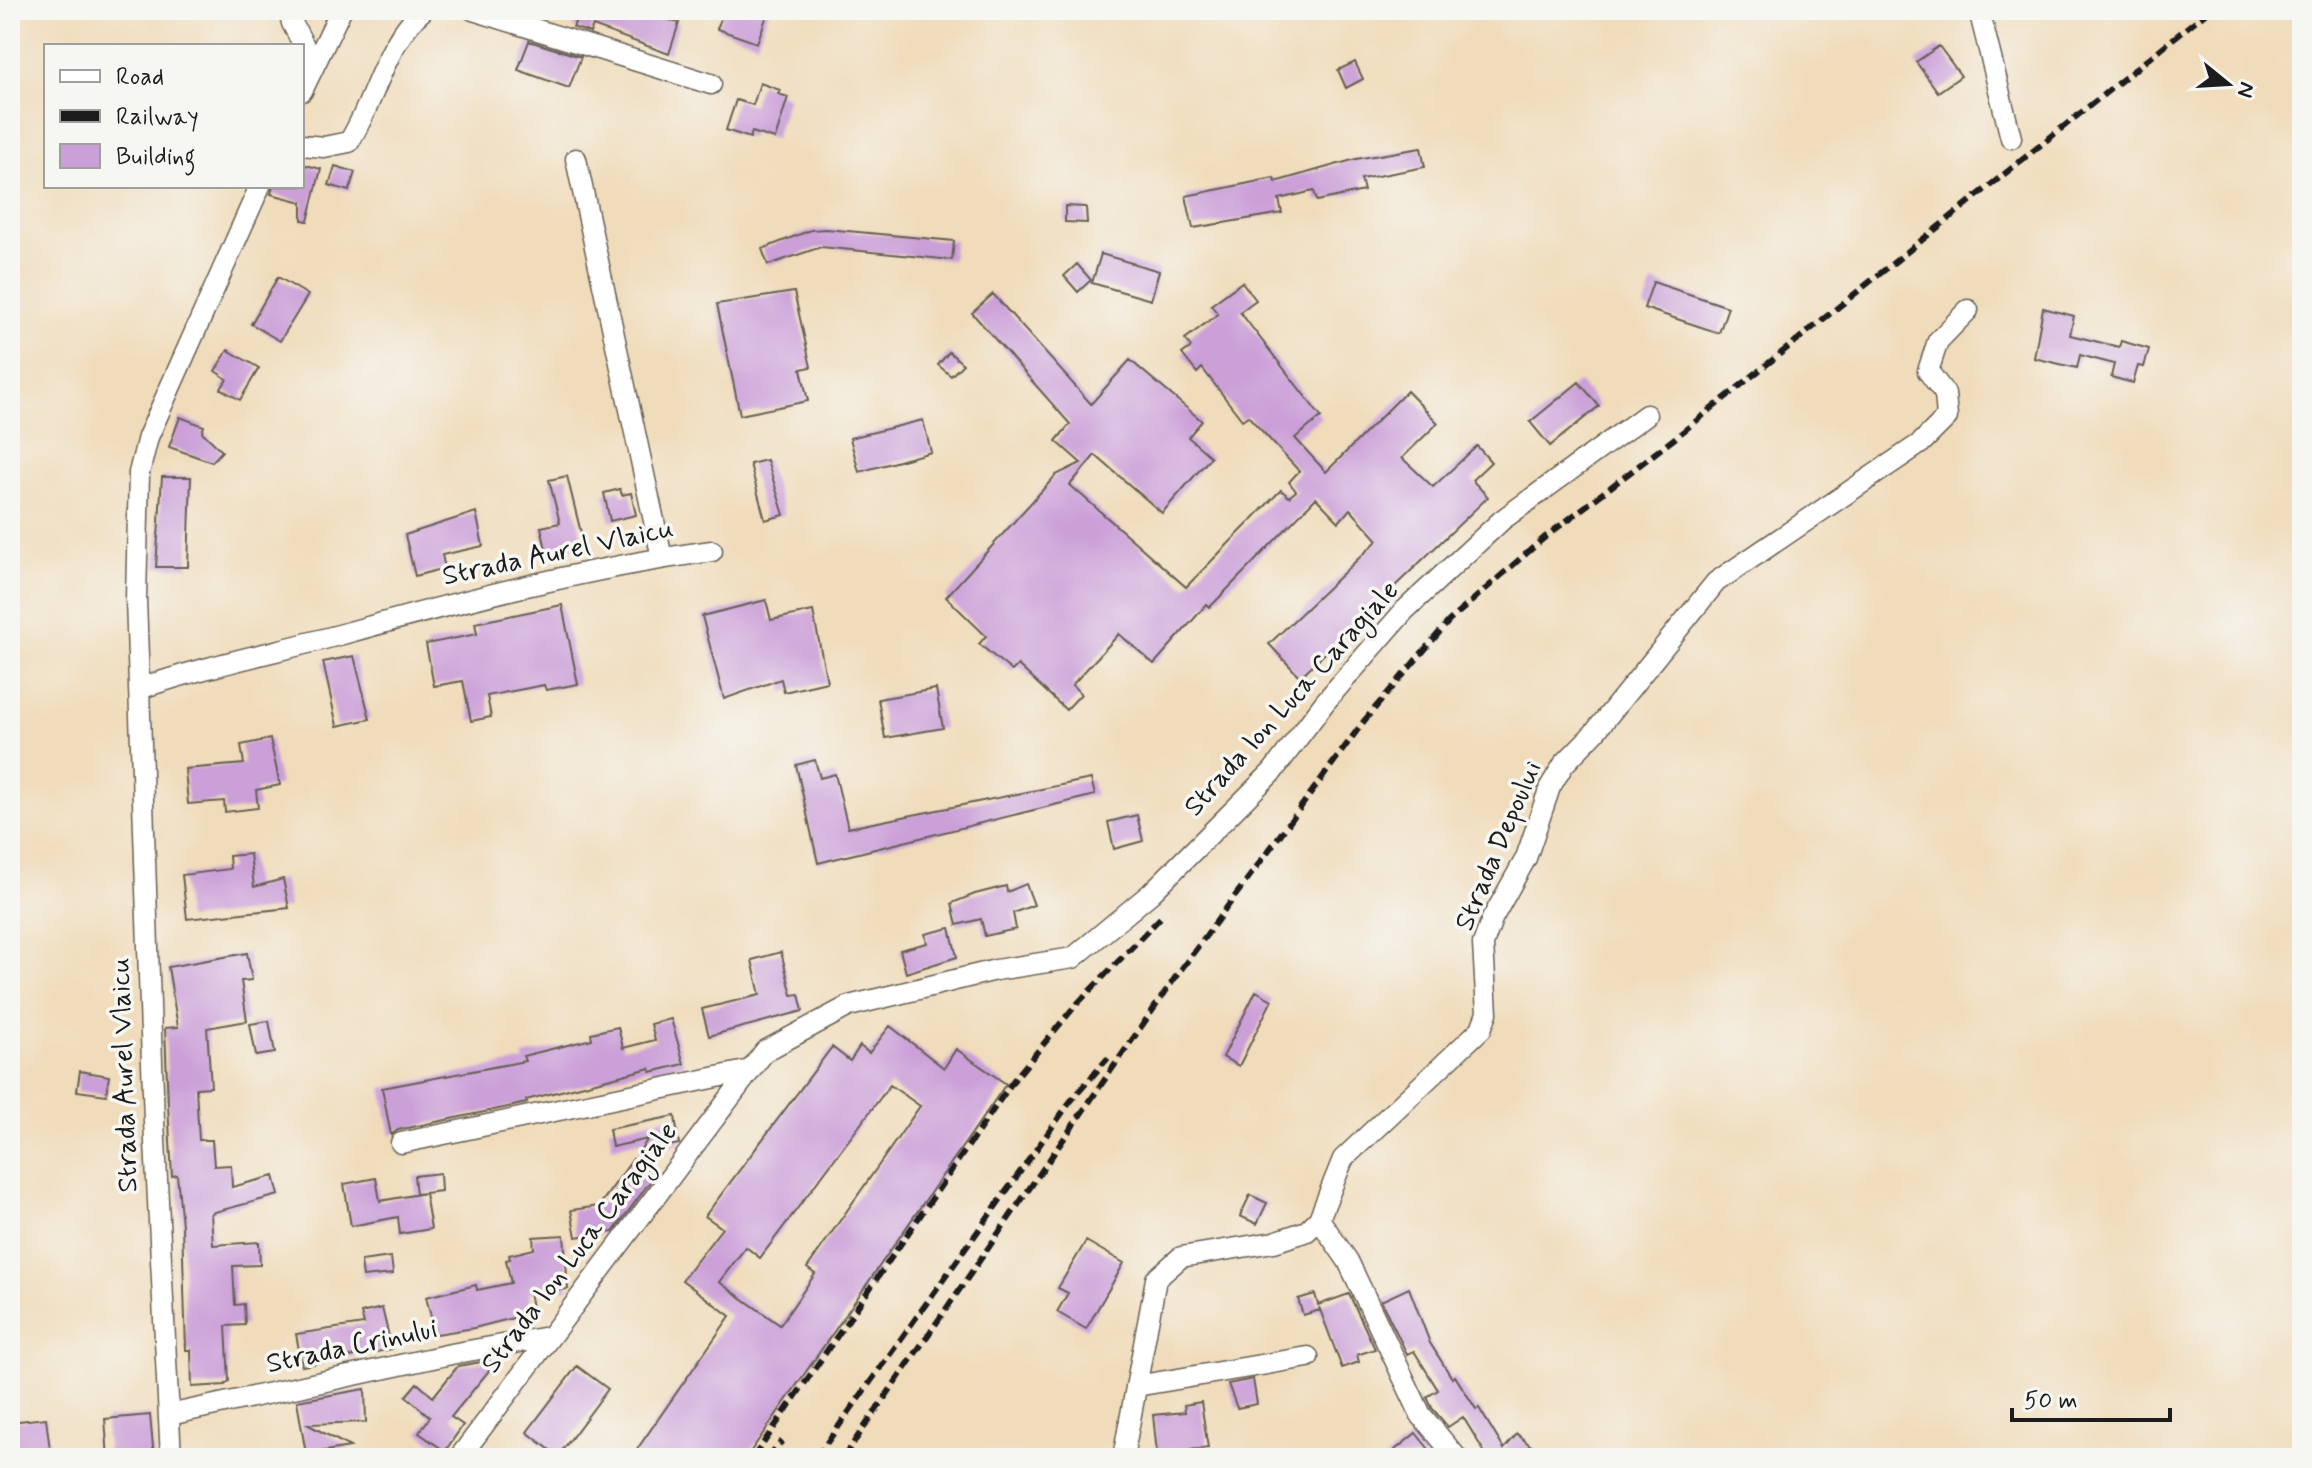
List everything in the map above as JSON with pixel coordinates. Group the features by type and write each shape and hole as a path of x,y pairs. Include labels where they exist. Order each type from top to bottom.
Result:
{"street":[{"path":"289,10 303,44"},
{"path":"304,86 341,10"},
{"path":"304,145 324,147 349,142 367,113 383,67 406,25 423,10"},
{"path":"473,10 711,84"},
{"path":"1979,10 2011,138"},
{"path":"304,46 313,63"},
{"path":"576,159 662,558"},
{"name":"Strada Aurel Vlaicu","path":"171,1458 136,599 139,473 148,437 259,188"},
{"name":"Strada Depoului","path":"1319,1219 1343,1159 1481,1029 1487,1013 1483,944 1492,919 1526,858 1550,787 1564,764 1595,732 1716,582 1921,443 1947,417 1945,394 1928,371 1938,341 1968,310"},
{"name":"Strada Ion Luca Caragiale","path":"459,1458 638,1221 746,1071 765,1051 849,1006 996,970 1073,958 1151,893 1273,771 1325,702 1405,610 1502,520 1646,415"},
{"name":"Strada Aurel Vlaicu","path":"139,689 192,670 339,635 420,610 662,558 712,551"},
{"name":"Strada Ion Luca Caragiale","path":"401,1143 746,1071"},
{"path":"1123,1458 1156,1279 1181,1257 1274,1242 1307,1231 1319,1219 1348,1261 1421,1415 1457,1458"},
{"name":"Strada Crinului","path":"169,1415 451,1354 548,1337"},
{"path":"1136,1386 1308,1357"}],"building":[{"path":"555,10 641,10 679,23 669,54 593,26 590,33 573,27 576,20 555,13"},
{"path":"724,10 769,10 757,43 717,29"},
{"path":"529,41 581,57 569,88 518,70"},
{"path":"1939,46 1961,76 1938,92 1916,62"},
{"path":"1355,62 1363,79 1346,88 1338,70"},
{"path":"760,83 780,90 778,94 788,97 775,139 752,132 750,138 726,130 736,100 753,105"},
{"path":"1421,148 1425,167 1361,179 1364,191 1317,201 1314,191 1279,199 1282,213 1193,228 1186,196 1274,178 1275,182 1356,159"},
{"path":"304,165 321,169 308,221 302,220 302,202 271,194 272,188 304,188"},
{"path":"335,166 355,172 349,191 329,185"},
{"path":"1065,206 1086,207 1087,223 1065,222"},
{"path":"811,230 954,241 952,260 821,247 768,265 762,249"},
{"path":"1101,254 1159,271 1151,300 1092,283"},
{"path":"1077,264 1091,280 1078,292 1064,276"},
{"path":"278,277 308,295 280,341 251,324"},
{"path":"1242,282 1256,300 1240,312 1321,417 1295,438 1326,472 1407,391 1438,423 1402,458 1433,487 1477,446 1491,462 1472,480 1488,497 1300,677 1269,644 1378,540 1350,509 1339,522 1316,498 1210,607 1207,604 1154,664 1119,634 1072,685 1081,694 1066,710 1018,665 1012,671 979,644 986,636 946,597 1056,475 1081,463 1056,441 1070,424 972,313 993,294 1091,404 1130,360 1202,421 1188,437 1211,457 1162,513 1095,455 1070,485 1186,587 1281,490 1289,497 1296,491 1289,482 1299,471 1248,416 1242,420 1202,368 1197,373 1182,354 1191,347 1185,339 1218,314 1211,305"},
{"path":"1653,282 1728,307 1719,333 1644,308"},
{"path":"794,292 811,367 801,369 808,401 740,415 717,304"},
{"path":"2043,308 2074,316 2070,335 2119,347 2121,341 2149,349 2144,367 2138,366 2133,383 2111,377 2114,364 2080,355 2077,368 2034,358"},
{"path":"228,350 259,368 240,400 221,389 227,379 215,371"},
{"path":"949,352 963,364 951,376 938,365"},
{"path":"1579,382 1599,406 1550,446 1530,422"},
{"path":"180,417 204,426 202,432 222,451 212,462 169,447"},
{"path":"923,420 931,452 859,472 850,438"},
{"path":"767,460 784,515 765,520 750,464"},
{"path":"567,476 584,545 547,554 541,527 560,523 549,480"},
{"path":"162,477 191,477 188,567 156,567"},
{"path":"620,489 622,495 631,493 636,515 610,521 604,493"},
{"path":"476,512 483,546 442,555 445,568 415,576 405,535"},
{"path":"766,600 771,620 813,611 827,682 784,692 781,679 724,699 702,616"},
{"path":"562,605 578,684 546,690 544,685 487,696 491,717 471,721 463,681 434,686 426,644 477,634 475,623"},
{"path":"354,656 370,719 337,726 323,662"},
{"path":"936,689 943,728 885,738 878,699"},
{"path":"270,739 280,785 256,790 258,808 225,812 224,801 188,804 185,769 244,764 241,745"},
{"path":"815,760 820,778 835,774 848,828 1091,779 1095,795 818,863 796,765"},
{"path":"1137,815 1143,841 1114,849 1108,822"},
{"path":"250,854 254,887 283,879 289,908 187,919 182,875 230,869 229,856"},
{"path":"1026,884 1034,905 1013,913 1016,929 985,936 981,919 957,925 952,903 1006,886 1007,892"},
{"path":"950,928 957,957 906,973 900,950 927,943 925,934"},
{"path":"781,952 792,995 799,994 803,1011 709,1036 702,1009 760,995 752,960"},
{"path":"247,953 252,980 241,981 247,1021 207,1028 211,1087 196,1088 199,1140 212,1140 214,1166 231,1165 232,1187 274,1176 279,1195 211,1213 213,1245 259,1242 260,1265 233,1266 235,1305 244,1304 245,1325 226,1326 229,1381 225,1385 192,1387 191,1350 186,1350 182,1225 177,1175 172,1176 165,1028 178,1027 168,967"},
{"path":"1256,991 1272,1000 1239,1066 1223,1057"},
{"path":"671,1019 684,1064 651,1072 650,1068 526,1100 527,1103 398,1130 391,1135 382,1088 525,1061 523,1056 592,1039 591,1033 618,1027 623,1048 655,1040 651,1024"},
{"path":"269,1021 275,1053 256,1056 250,1024"},
{"path":"890,1026 944,1068 956,1049 1006,1084 746,1458 631,1458 730,1316 682,1280 722,1228 705,1216 832,1047 850,1061 860,1046 869,1053","holes":["890,1085 920,1106 807,1268 815,1274 780,1325 719,1282 746,1247 760,1258"]},
{"path":"80,1071 109,1076 106,1095 77,1091"},
{"path":"675,1116 679,1144 638,1153 648,1139 612,1147 609,1129"},
{"path":"633,1159 655,1175 613,1232 576,1237 571,1210 599,1206"},
{"path":"440,1173 441,1191 416,1194 414,1176"},
{"path":"376,1178 380,1201 425,1193 431,1229 400,1234 398,1217 351,1226 344,1184"},
{"path":"1250,1195 1267,1203 1257,1224 1240,1216"},
{"path":"564,1235 568,1289 529,1292 533,1313 474,1328 435,1332 426,1297 476,1285 477,1290 511,1283 506,1260 510,1259 509,1255 534,1249 533,1237"},
{"path":"1086,1241 1124,1263 1086,1329 1057,1312 1068,1293 1058,1288"},
{"path":"391,1257 393,1274 363,1277 361,1261"},
{"path":"1409,1288 1430,1343 1452,1378 1455,1376 1476,1409 1479,1408 1504,1449 1517,1434 1545,1458 1488,1458 1463,1417 1448,1427 1432,1408 1427,1397 1438,1390 1414,1351 1407,1354 1381,1301"},
{"path":"1315,1294 1318,1305 1349,1294 1375,1349 1357,1355 1359,1362 1342,1368 1319,1307 1320,1310 1303,1315 1298,1299"},
{"path":"382,1308 392,1349 302,1366 296,1334 364,1324 361,1313"},
{"path":"496,1362 451,1417 463,1425 445,1451 419,1433 430,1417 406,1396 417,1383 433,1397 458,1366"},
{"path":"577,1366 608,1389 558,1456 527,1432"},
{"path":"1253,1379 1257,1404 1237,1408 1228,1384"},
{"path":"365,1389 366,1422 307,1424 350,1447 306,1454 297,1401"},
{"path":"1201,1402 1208,1448 1157,1453 1153,1415 1185,1412 1184,1405"},
{"path":"150,1415 154,1458 108,1458 105,1419"},
{"path":"46,1418 51,1458 10,1458 10,1422"},
{"path":"1416,1433 1436,1458 1385,1458"}],"railway":[{"path":"843,1458 1177,975 1364,721 1449,621 1544,538 1675,438 2209,10"},
{"path":"753,1458 1013,1081 1075,1006 1162,916"},
{"path":"816,1458 1070,1102 1108,1058"},
{"path":"767,1458 782,1441"}]}
